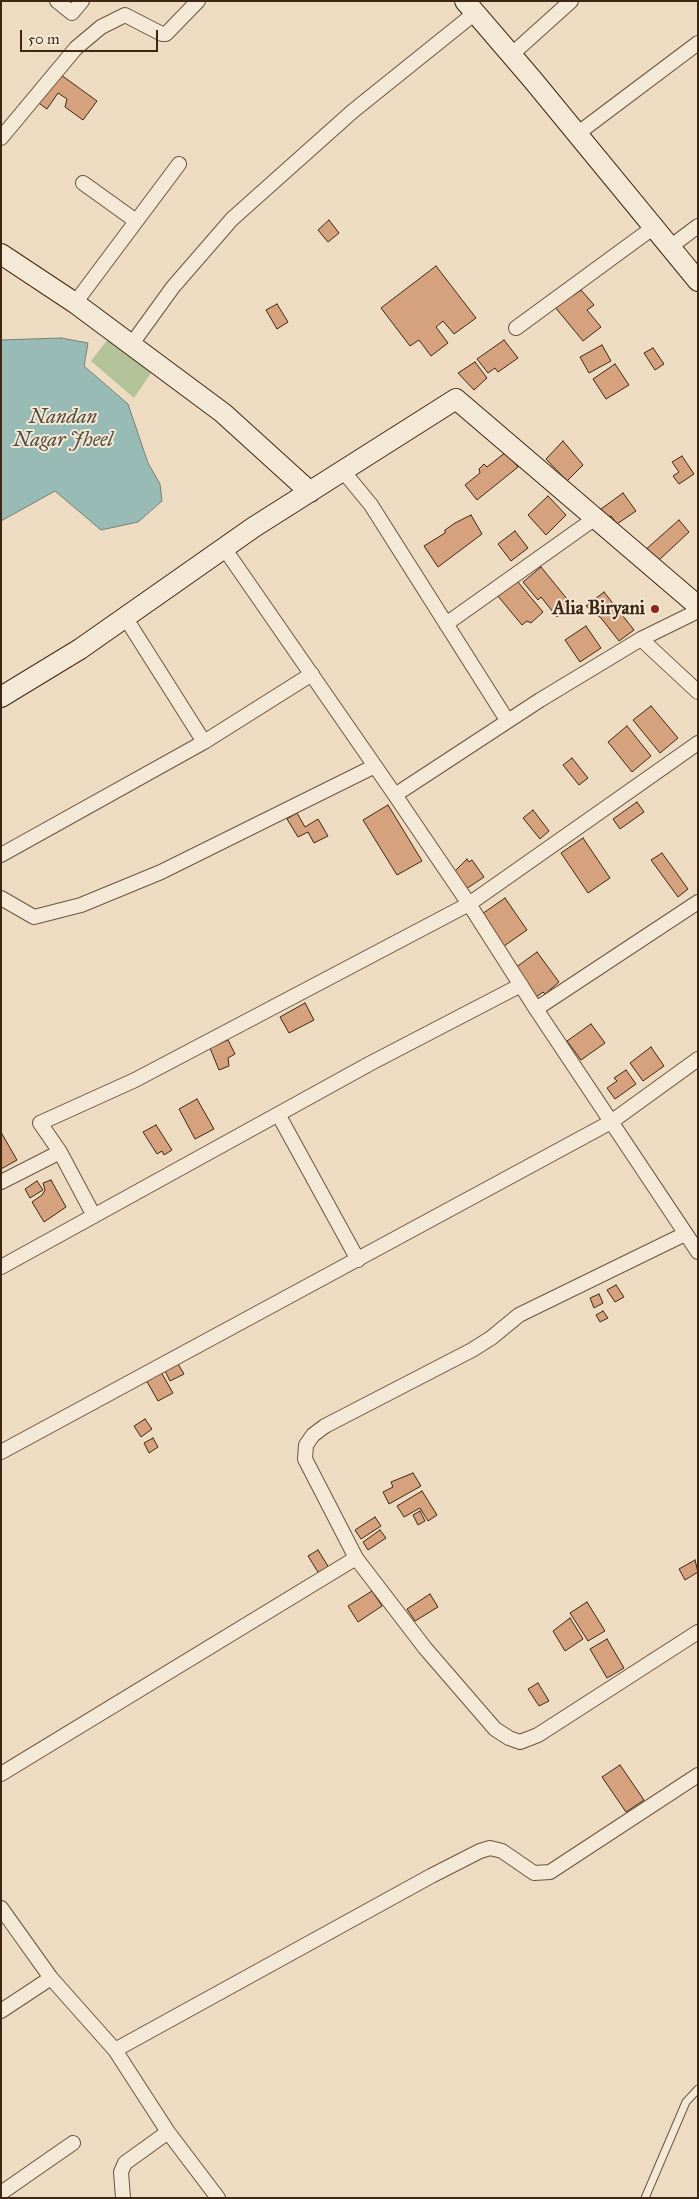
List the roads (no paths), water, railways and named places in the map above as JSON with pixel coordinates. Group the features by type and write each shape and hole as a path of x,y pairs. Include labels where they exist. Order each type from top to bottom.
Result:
{"street":[{"path":"56,1 72,13 82,1"},
{"path":"1,138 76,48 101,27 125,15 162,34 166,34 198,1"},
{"path":"511,55 570,1"},
{"path":"131,345 173,287 232,220 470,7 698,281"},
{"path":"577,134 698,43"},
{"path":"75,303 179,164"},
{"path":"83,183 136,221"},
{"path":"670,247 698,226"},
{"path":"516,328 654,227"},
{"path":"1,254 75,303 223,413 310,492"},
{"path":"1,697 80,649 224,548 456,399 698,606"},
{"path":"343,471 371,505 507,720"},
{"path":"446,624 594,519"},
{"path":"224,548 469,904 536,1009 698,1252"},
{"path":"395,795 507,720 641,639 698,611"},
{"path":"125,618 204,742"},
{"path":"641,639 698,692"},
{"path":"1,856 204,742 312,674"},
{"path":"94,1216 60,1152 40,1123 135,1080 469,904 698,743"},
{"path":"1,898 34,917 81,904 161,872 375,766"},
{"path":"536,1009 698,902"},
{"path":"1,1267 371,1063 521,985"},
{"path":"1,1452 611,1122 698,1059"},
{"path":"278,1114 358,1260"},
{"path":"1,1182 60,1152"},
{"path":"685,1234 519,1315 491,1338 472,1350 325,1426 313,1435 306,1445 305,1459 356,1558 425,1648 495,1728 509,1738 520,1742 538,1735 698,1632"},
{"path":"1,1774 356,1558"},
{"path":"115,2050 431,1876 480,1851 490,1848 502,1851 534,1873 550,1872 698,1775"},
{"path":"1,1908 51,1978 115,2050 168,2132 218,2198"},
{"path":"1,2011 51,1978"},
{"path":"122,2198 121,2172 125,2163 168,2132"},
{"path":"1,2193 73,2143"}],"lane":[{"path":"645,2198 686,2102 698,2089"}],"water":[{"name":"Nandan Nagar Jheel","path":"61,338 88,343 84,366 128,404 148,463 160,484 162,501 138,522 101,530 55,491 1,521 1,340"}],"place":[{"name":"Alia Biryani","path":"655,609"}]}
